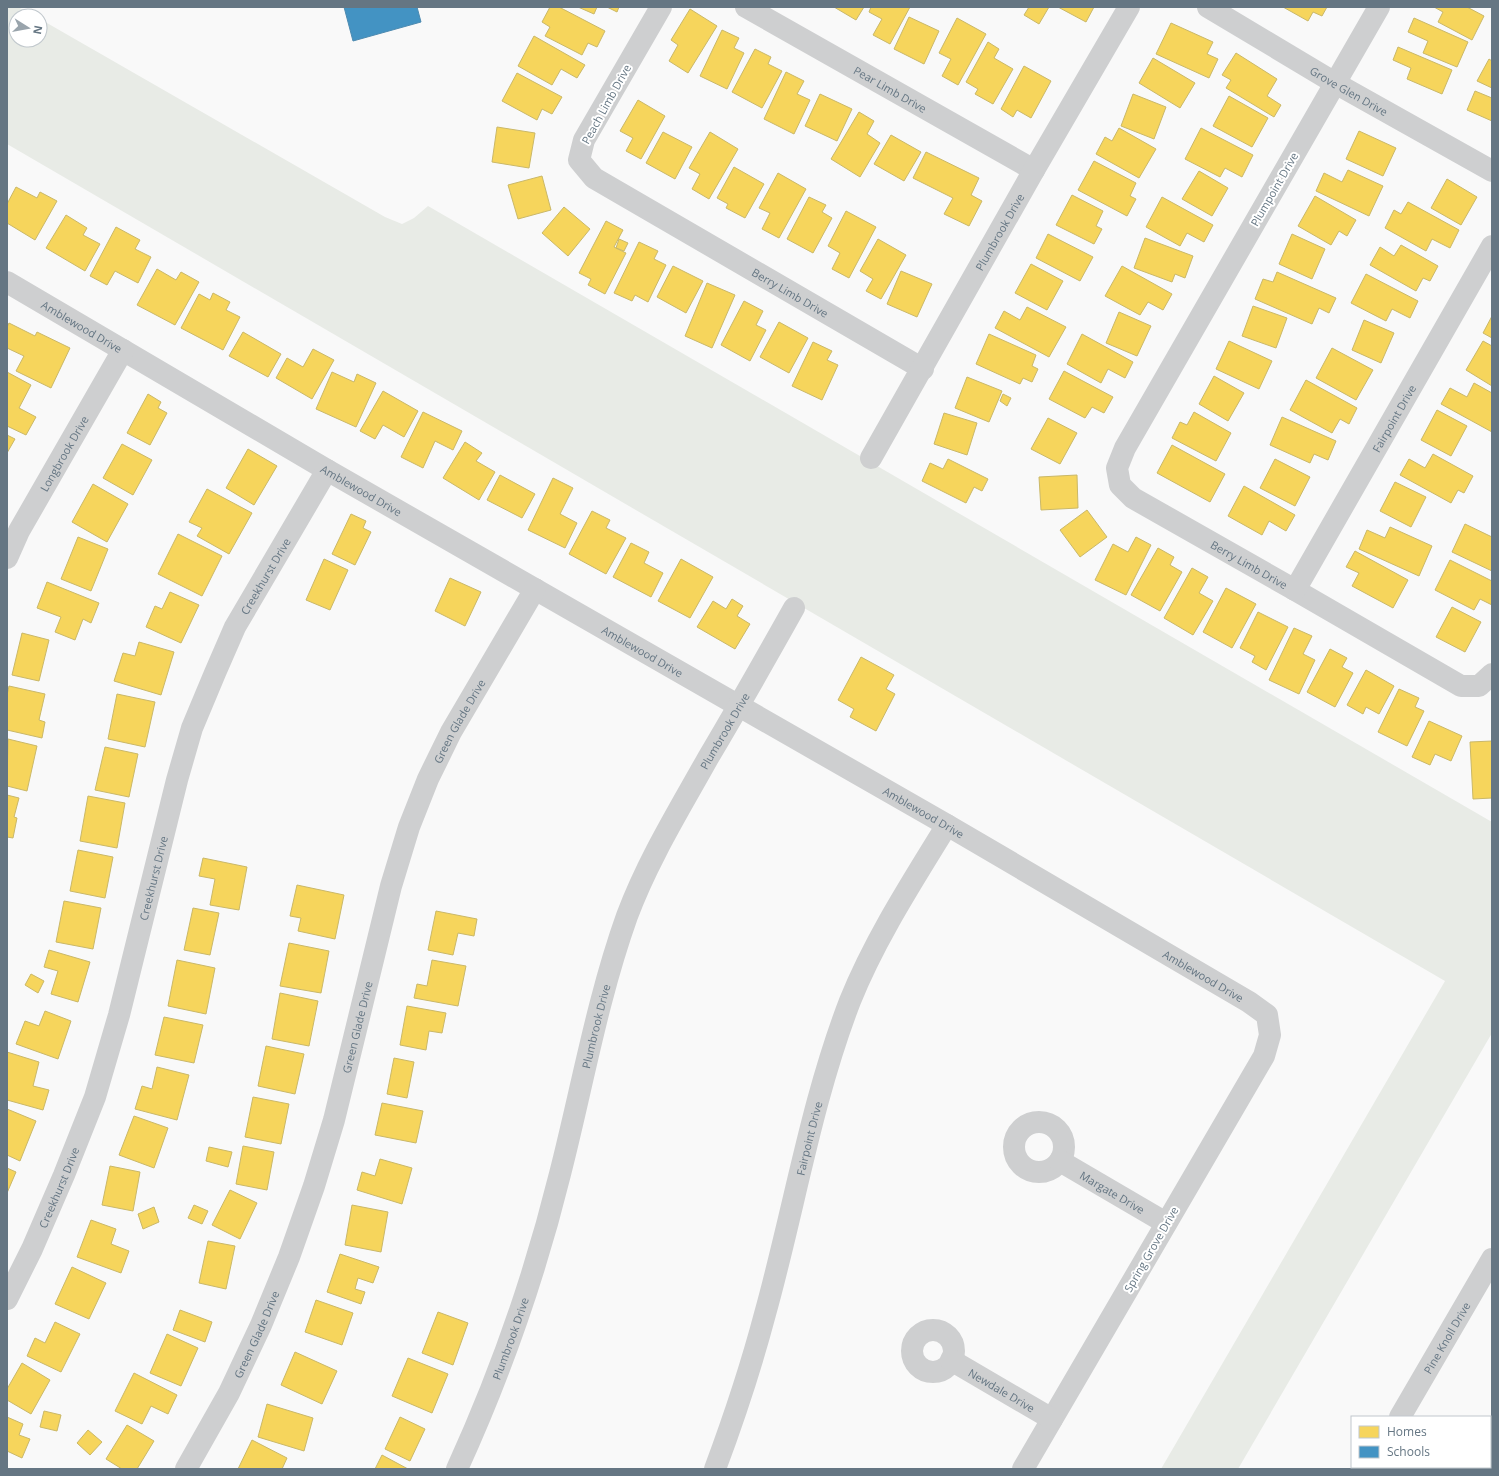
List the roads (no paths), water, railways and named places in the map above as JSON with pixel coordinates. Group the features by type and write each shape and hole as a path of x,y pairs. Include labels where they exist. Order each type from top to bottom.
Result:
{"street":[{"name":"Peach Limb Drive","path":"658,215 594,178 580,160 584,140 661,7"},
{"name":"Pear Limb Drive","path":"746,7 1034,170"},
{"name":"Plumbrook Drive","path":"871,458 923,369 1034,170 1129,7"},
{"name":"Grove Glen Drive","path":"1208,7 1335,83 1492,171"},
{"name":"Plumpoint Drive","path":"1169,372 1379,7"},
{"name":"Berry Limb Drive","path":"658,215 923,369"},
{"name":"Fairpoint Drive","path":"1295,590 1492,246"},
{"name":"Amblewood Drive","path":"7,282 327,470 947,825 1249,1002 1267,1015 1268,1026"},
{"name":"Longbrook Drive","path":"7,558 19,532 124,350"},
{"name":"Berry Limb Drive","path":"1169,372 1125,448 1117,468 1120,485 1133,498 1461,686 1479,686 1492,674"},
{"name":"Creekhurst Drive","path":"7,1299 32,1249 64,1175 95,1097 119,1015 177,780 192,728 235,627 327,470"},
{"name":"Green Glade Drive","path":"186,1469 229,1393 261,1325 289,1257 314,1186 334,1120 391,886 409,827 428,779 451,732 535,589"},
{"name":"Plumbrook Drive","path":"457,1469 473,1435 513,1331 536,1259 560,1175 607,980 628,915 655,853 794,608"},
{"name":"Fairpoint Drive","path":"715,1469 744,1387 765,1315 832,1050 851,1000 871,956 897,908 947,825"},
{"name":"Spring Grove Drive","path":"1023,1469 1264,1056 1270,1035 1268,1026"},
{"name":"Margate Drive","path":"1060,1161 1166,1223"},
{"name":"Pine Knoll Drive","path":"1401,1416 1492,1259"},
{"name":"Newdale Drive","path":"951,1360 1052,1419"}]}
